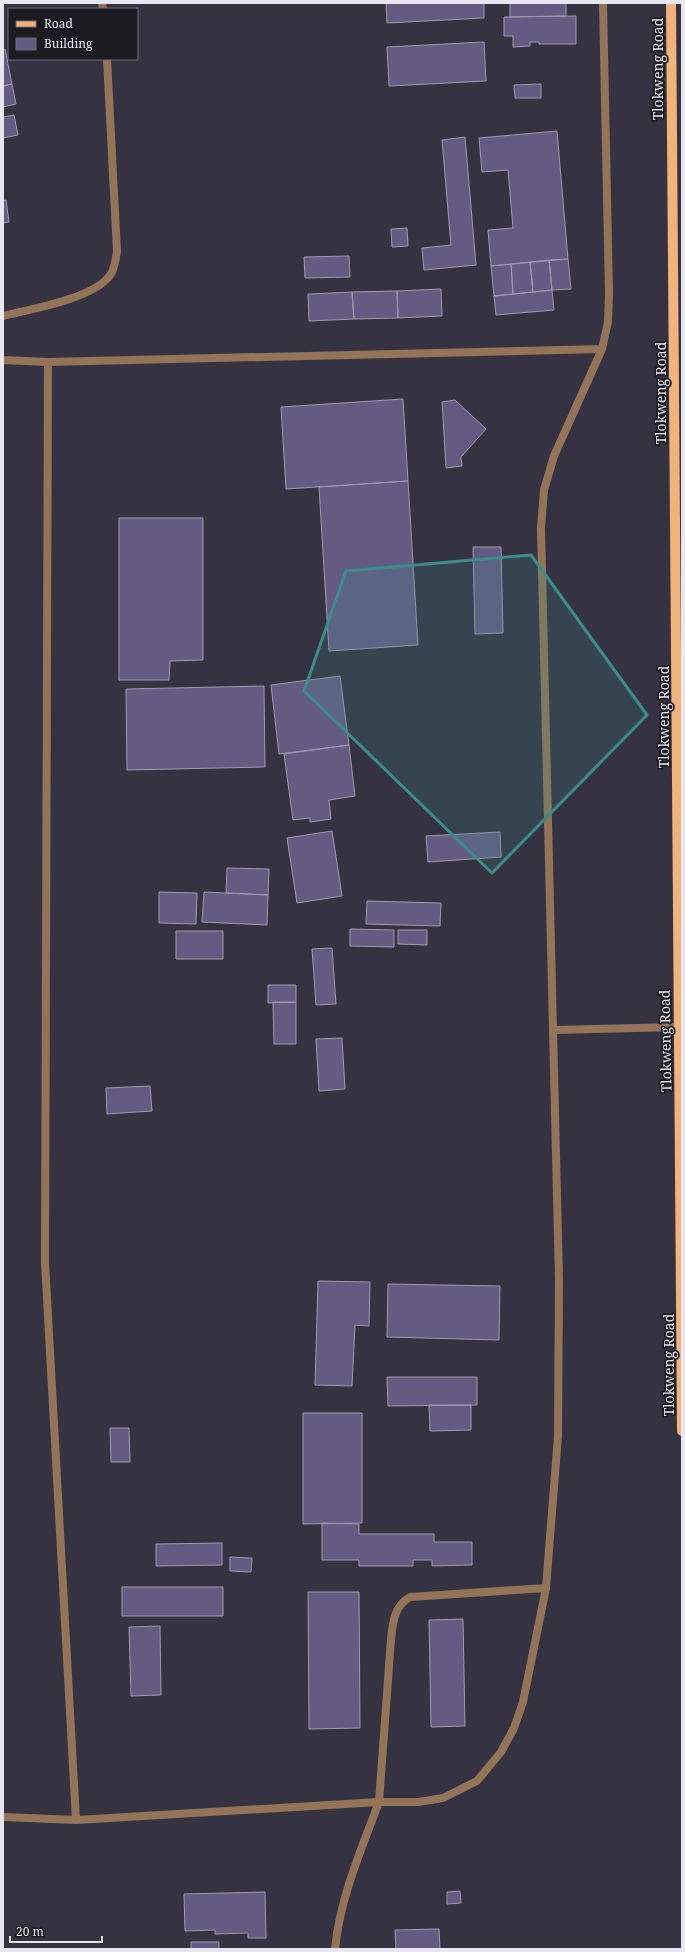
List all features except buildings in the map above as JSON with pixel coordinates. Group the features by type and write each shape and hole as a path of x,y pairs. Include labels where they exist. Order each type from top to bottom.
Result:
{"main road":[{"name":"Tlokweng Road","path":"671,3 682,1431"}],"street":[{"path":"3,1817 76,1820 379,1802 418,1802 443,1798 477,1781 501,1752 514,1728 523,1702 546,1588 558,1428 559,1280 541,528 544,490 554,456 602,349 608,322 609,293 603,3"},
{"path":"3,316 87,293 104,282 112,272 117,251 107,60"},
{"path":"3,360 48,362 602,349"},
{"path":"48,362 45,1262 76,1820"},
{"path":"553,1030 678,1027"},
{"path":"335,1949 340,1916 347,1888 379,1802 391,1639 393,1622 397,1608 410,1597 546,1588"}],"highlighted area":[{"path":"531,555 647,715 492,873 304,691 346,571"}]}
